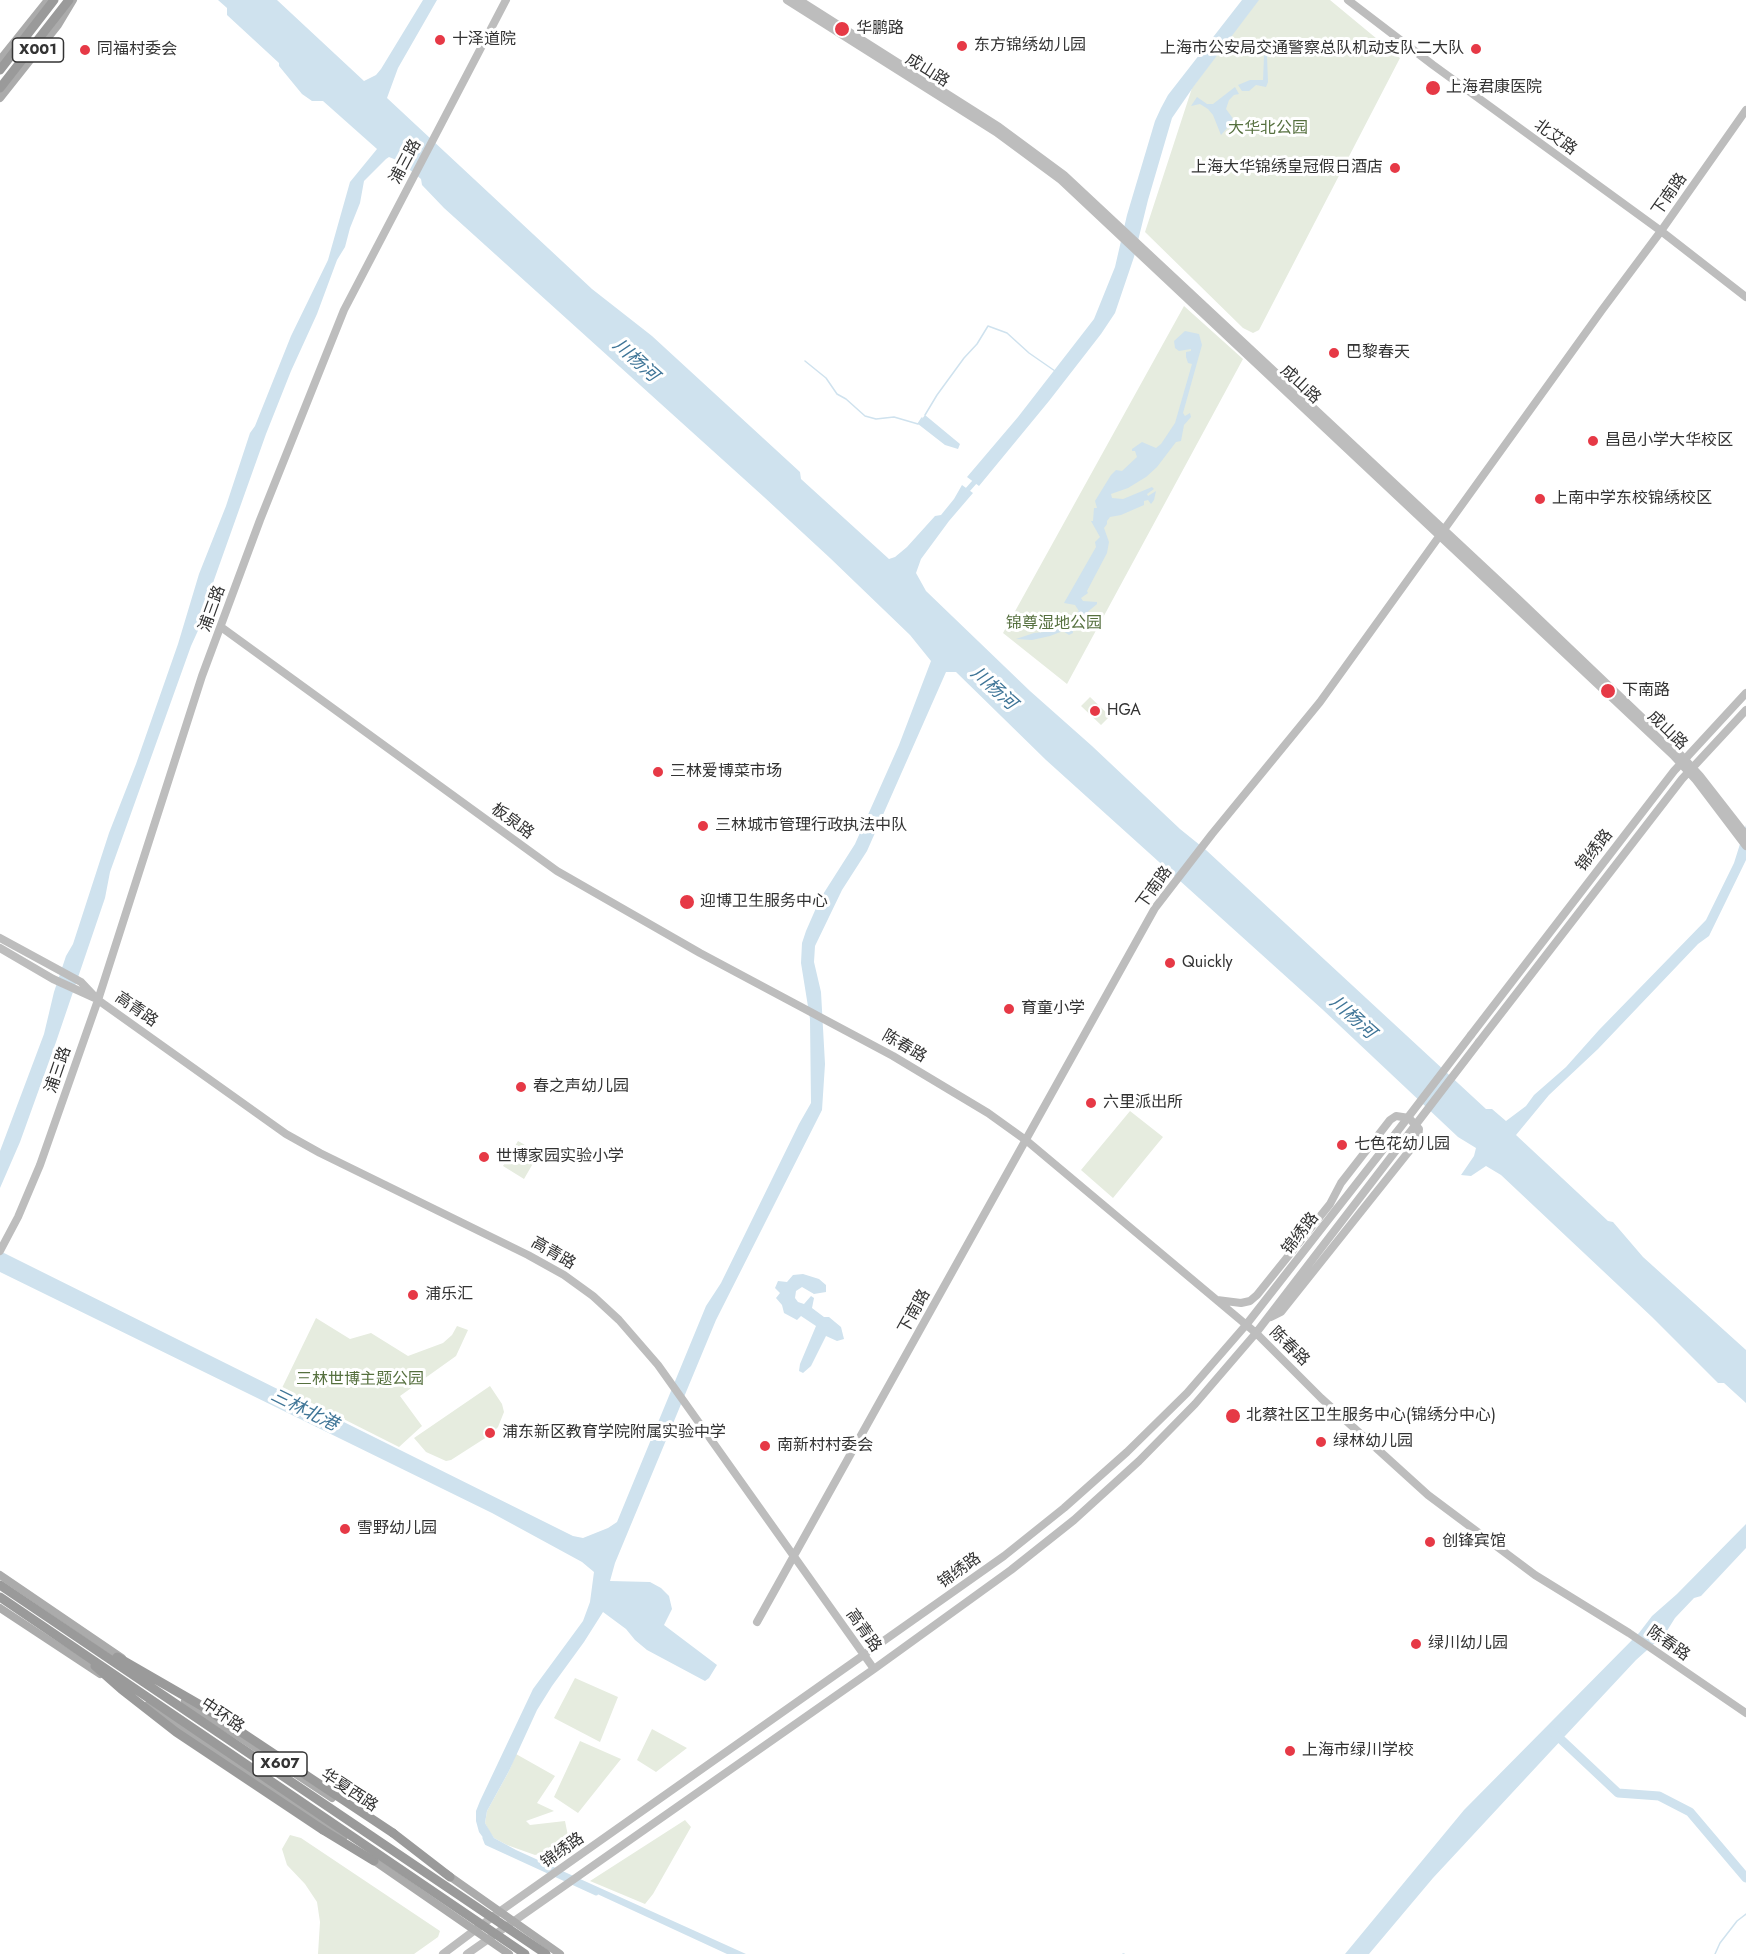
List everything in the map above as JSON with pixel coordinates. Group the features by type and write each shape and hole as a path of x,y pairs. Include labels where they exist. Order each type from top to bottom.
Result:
{"highway":[{"name":"X001","path":"0,70 54,0"},
{"name":"X001","path":"0,88 71,0"},
{"name":"中环路","path":"0,1585 71,1639 525,1954"},
{"name":"中环路","path":"0,1597 71,1639 546,1954"},
{"path":"71,1639 142,1670 192,1700 393,1833 450,1877"},
{"path":"71,1639 121,1689 176,1732 323,1830 374,1861"}],"main road":[{"name":"X001","path":"0,60 48,0"},
{"name":"X001","path":"0,98 58,25 71,0"},
{"name":"浦三路","path":"1,1248 18,1217 40,1165 98,1000 202,676 260,520 344,310 506,0"},
{"name":"成山路","path":"787,0 1029,154 1120,230"},
{"name":"成山路","path":"799,0 1008,133 1064,176 1683,761 1746,835"},
{"name":"北艾路","path":"1348,0 1416,53 1661,231 1746,297"},
{"name":"下南路","path":"757,1622 1027,1141 1129,953 1162,899 1320,702 1746,110"},
{"name":"板泉路","path":"222,627 557,872 700,953 806,1009"},
{"name":"锦绣路","path":"443,1954 1004,1556 1064,1508 1127,1452 1187,1393 1246,1325 1683,761 1746,693"},
{"name":"锦绣路","path":"467,1954 874,1669 1011,1570 1074,1520 1139,1461 1195,1404 1256,1333 1690,769 1746,710"},
{"name":"成山路","path":"1731,820 1746,846"},
{"name":"高青路","path":"0,938 81,982 98,1000 286,1134 320,1153 528,1254 579,1285 619,1320 645,1349 874,1669"},
{"name":"高青路","path":"0,948 53,979 98,1000"},
{"name":"陈春路","path":"806,1009 949,1089 1027,1141 1256,1333 1321,1398 1428,1495 1535,1575 1629,1633 1746,1713"},
{"name":"锦绣路","path":"1216,1300 1241,1303 1250,1301 1257,1295 1330,1204 1341,1183 1390,1120 1396,1116 1404,1116 1412,1120 1419,1129 1418,1140 1281,1312 1266,1320"},
{"name":"华夏西路","path":"0,1575 450,1877 560,1954"},
{"name":"X607","path":"0,1608 270,1787 509,1954"}],"green space":[{"name":"大华北公园","path":"1258,0 1330,0 1400,58 1259,330 1253,333 1243,328 1145,232 1192,88"},
{"name":"锦尊湿地公园","path":"1184,306 1243,359 1067,684 1003,633"},
{"name":"HGA","path":"1090,697 1110,716 1101,725 1081,706"},
{"path":"1130,1111 1163,1137 1113,1198 1081,1170"},
{"path":"518,1141 539,1153 524,1179 503,1166"},
{"name":"三林世博主题公园","path":"316,1318 350,1339 371,1333 408,1356 443,1343 452,1335 457,1326 468,1330 456,1356 400,1396 422,1426 399,1447 282,1388"},
{"path":"490,1386 502,1404 504,1412 498,1427 490,1435 446,1461 426,1452 414,1438"},
{"path":"575,1678 618,1697 600,1742 554,1718"},
{"path":"652,1729 687,1748 656,1772 637,1760"},
{"path":"580,1741 621,1759 578,1813 554,1797"},
{"path":"516,1754 555,1776 537,1803 554,1811 526,1821 530,1825 565,1821 570,1846 535,1855 507,1845 494,1838 489,1831 485,1823 487,1811"},
{"path":"685,1820 691,1827 645,1904 590,1881"},
{"path":"290,1835 301,1838 440,1931 438,1937 414,1954 318,1954 320,1922 317,1902 305,1884 287,1865 282,1849"}],"water":[{"path":"218,0 277,0 364,81 376,75 381,69 423,0 437,0 398,68 387,98 592,289 652,336 800,472 801,479 889,559 907,547 935,516 941,515 962,485 973,493 921,559 916,573 926,591 1030,691 1486,1109 1492,1109 1506,1121 1526,1106 1534,1095 1566,1067 1706,920 1734,863 1746,825 1746,860 1709,936 1698,944 1598,1049 1549,1095 1516,1135 1608,1221 1613,1222 1643,1257 1746,1350 1746,1403 1724,1383 1718,1383 1652,1317 1501,1175 1486,1166 1471,1176 1461,1175 1474,1156 1476,1148 1458,1137 1322,1009 1046,760 956,672 946,672 867,851 842,890 815,946 814,962 821,992 825,1064 822,1110 716,1320 615,1563 610,1581 650,1582 661,1588 669,1596 672,1609 664,1625 717,1665 705,1681 647,1650 626,1629 603,1612 537,1710 509,1771 487,1811 485,1823 494,1838 516,1850 746,1954 727,1954 487,1843 479,1832 476,1811 533,1689 583,1621 590,1602 594,1572 582,1562 492,1513 0,1272 0,1251 573,1536 583,1538 608,1528 617,1522 706,1306 721,1283 811,1103 810,1019 801,963 802,943 820,899 855,844 899,745 931,661 910,635 830,558 444,208 422,185 421,179 399,161 389,157 364,181 360,203 345,247 337,260 317,314 266,434 214,580 201,624 191,646 110,872 105,898 56,1042 20,1142 0,1188 0,1151 44,1034 66,956 73,944 109,833 136,764 178,644 199,574 226,506 250,433 255,426 291,336 328,260 350,182 377,149 323,101 312,101 302,94 279,63 227,15 227,8"},
{"path":"1242,0 1259,0 1172,118 1134,257 1115,313 1049,401 979,486 967,477 1018,417 1094,319 1115,267 1127,215 1161,108 1168,95"},
{"path":"1280,38 1287,45 1286,50 1281,48 1267,56 1268,82 1266,87 1256,85 1249,91 1242,91 1238,85 1250,80 1263,80 1264,56 1279,42"},
{"path":"1235,87 1239,94 1229,100 1226,109 1234,120 1221,135 1208,109 1200,104 1191,106 1197,97 1207,104 1213,104"},
{"path":"1185,331 1199,334 1202,345 1183,413 1185,416 1190,413 1191,417 1184,425 1181,441 1176,442 1157,467 1128,488 1111,494 1112,498 1123,499 1152,487 1154,489 1147,494 1148,496 1156,491 1151,504 1148,500 1144,501 1144,505 1110,517 1107,521 1104,528 1109,542 1107,553 1088,593 1081,598 1083,601 1097,602 1097,604 1072,625 1073,633 1069,635 1063,631 1032,640 1016,639 1034,633 1054,631 1061,624 1066,629 1072,616 1079,611 1075,605 1064,603 1096,547 1095,542 1100,537 1091,521 1093,521 1094,508 1097,508 1095,501 1111,475 1116,470 1122,471 1137,457 1132,449 1142,442 1156,448 1175,423 1192,364 1188,363 1186,357 1186,352 1191,349 1179,351 1175,348 1174,341"},
{"path":"925,415 960,444 958,449 945,445 918,424"},
{"path":"803,1274 819,1279 826,1285 826,1292 814,1294 802,1287 796,1291 795,1298 804,1304 811,1296 814,1298 812,1308 841,1327 844,1339 837,1341 826,1336 811,1366 803,1373 799,1371 800,1364 816,1326 801,1316 797,1320 784,1313 782,1305 776,1298 780,1293 775,1288 778,1281 787,1282 793,1275"},
{"path":"1746,1524 1746,1548 1701,1596 1694,1598 1675,1618 1665,1634 1636,1660 1433,1878 1369,1954 1345,1954 1464,1810 1639,1633 1652,1616"}],"waterway":[{"path":"925,415 988,326 1007,333 1029,353 1055,371"},
{"path":"805,361 826,378 837,394 865,416 876,419 894,417 918,424 922,418"},
{"path":"963,495 979,477"},
{"path":"1552,1731 1618,1793 1659,1796 1690,1812 1746,1878"},
{"path":"485,1838 487,1843 596,1893"},
{"path":"1715,1954 1720,1943 1737,1921 1746,1914"}],"place":[{"name":"华鹏路","path":"842,29"},
{"name":"十泽道院","path":"440,40"},
{"name":"东方锦绣幼儿园","path":"962,46"},
{"name":"上海市公安局交通警察总队机动支队二大队","path":"1476,49"},
{"name":"同福村委会","path":"85,50"},
{"name":"上海君康医院","path":"1433,88"},
{"name":"上海大华锦绣皇冠假日酒店","path":"1395,168"},
{"name":"巴黎春天","path":"1334,353"},
{"name":"昌邑小学大华校区","path":"1593,441"},
{"name":"上南中学东校锦绣校区","path":"1540,499"},
{"name":"下南路","path":"1608,691"},
{"name":"HGA","path":"1095,711"},
{"name":"三林爱博菜市场","path":"658,772"},
{"name":"三林城市管理行政执法中队","path":"703,826"},
{"name":"迎博卫生服务中心","path":"687,902"},
{"name":"Quickly","path":"1170,963"},
{"name":"育童小学","path":"1009,1009"},
{"name":"春之声幼儿园","path":"521,1087"},
{"name":"六里派出所","path":"1091,1103"},
{"name":"七色花幼儿园","path":"1342,1145"},
{"name":"世博家园实验小学","path":"484,1157"},
{"name":"浦乐汇","path":"413,1295"},
{"name":"北蔡社区卫生服务中心(锦绣分中心)","path":"1233,1416"},
{"name":"浦东新区教育学院附属实验中学","path":"490,1433"},
{"name":"绿林幼儿园","path":"1321,1442"},
{"name":"南新村村委会","path":"765,1446"},
{"name":"雪野幼儿园","path":"345,1529"},
{"name":"创锋宾馆","path":"1430,1542"},
{"name":"绿川幼儿园","path":"1416,1644"},
{"name":"上海市绿川学校","path":"1290,1751"}],"water label":[{"name":"川杨河","path":"635,361"},
{"name":"川杨河","path":"993,689"},
{"name":"川杨河","path":"1352,1018"},
{"name":"三林北港","path":"304,1411"}]}
